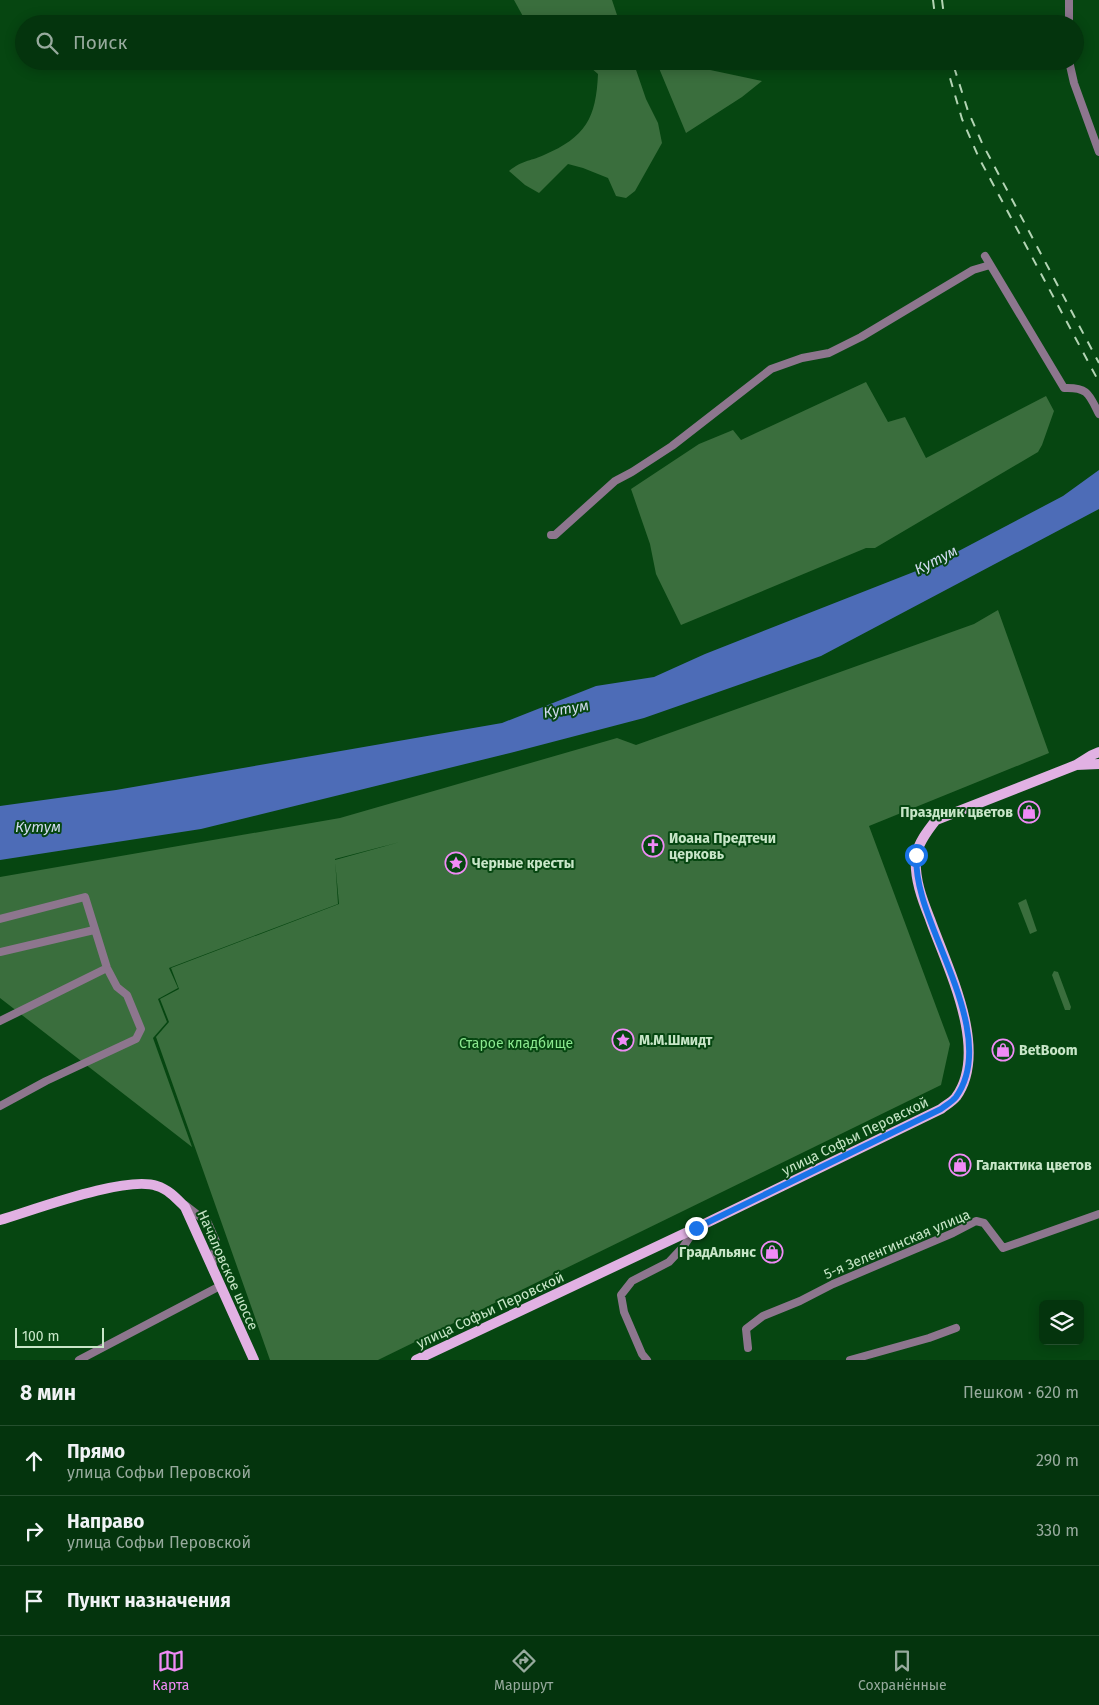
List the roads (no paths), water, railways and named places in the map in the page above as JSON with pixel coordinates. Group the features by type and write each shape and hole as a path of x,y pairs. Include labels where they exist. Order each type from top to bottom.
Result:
{"main road":[{"name":"улица Софьи Перовской","path":"416,1360 696,1228 941,1109 955,1098 964,1081 970,1054 966,1018 922,898 917,876 916,855 924,836 936,820 1076,765 1095,754"},
{"path":"1095,754 1098,768"},
{"name":"улица Софьи Перовской","path":"1076,765 1098,768"},
{"name":"Началовское шоссе","path":"0,1220 92,1192 129,1184 158,1186 185,1207 254,1360"}],"street":[{"path":"1069,0 1069,15"},
{"path":"1071,70 1099,152"},
{"path":"985,256 1064,388 1084,390 1091,398 1099,414"},
{"path":"551,535 555,535 615,481 672,446 771,369 802,358 829,353 861,337 973,270 990,264"},
{"path":"0,919 85,897 106,968 117,987 127,995 141,1029 136,1039 46,1081 0,1106"},
{"path":"0,952 94,930"},
{"path":"0,1021 106,968"},
{"name":"5-я Зеленгинская улица","path":"748,1348 746,1329 763,1316 953,1233 976,1221 984,1223 1003,1248 1099,1214"},
{"path":"647,1360 642,1354 624,1312 621,1295 632,1281 669,1262 683,1247 696,1228"},
{"path":"79,1360 220,1286"},
{"path":"850,1360 929,1338 956,1328"}],"water":[{"name":"Кутум","path":"1099,470 1099,509 821,656 644,718 514,752 201,829 0,860 0,806 116,790 502,723 596,686 654,677 705,654 934,564 1063,496"}],"railway":[{"path":"933,0 935,15"},
{"path":"942,0 944,15"},
{"path":"948,70 962,119 979,158 1099,382"},
{"path":"955,70 968,111 982,143 1099,363"}],"place":[{"name":"Праздник цветов","path":"1029,812"},
{"name":"Иоана Предтечи церковь","path":"653,846"},
{"name":"Черные кресты","path":"456,863"},
{"name":"М.М.Шмидт","path":"623,1040"},
{"name":"BetBoom","path":"1003,1050"},
{"name":"Галактика цветов","path":"960,1165"},
{"name":"ГрадАльянс","path":"772,1252"}],"park label":[{"name":"Старое кладбище","path":"516,1043"}]}
